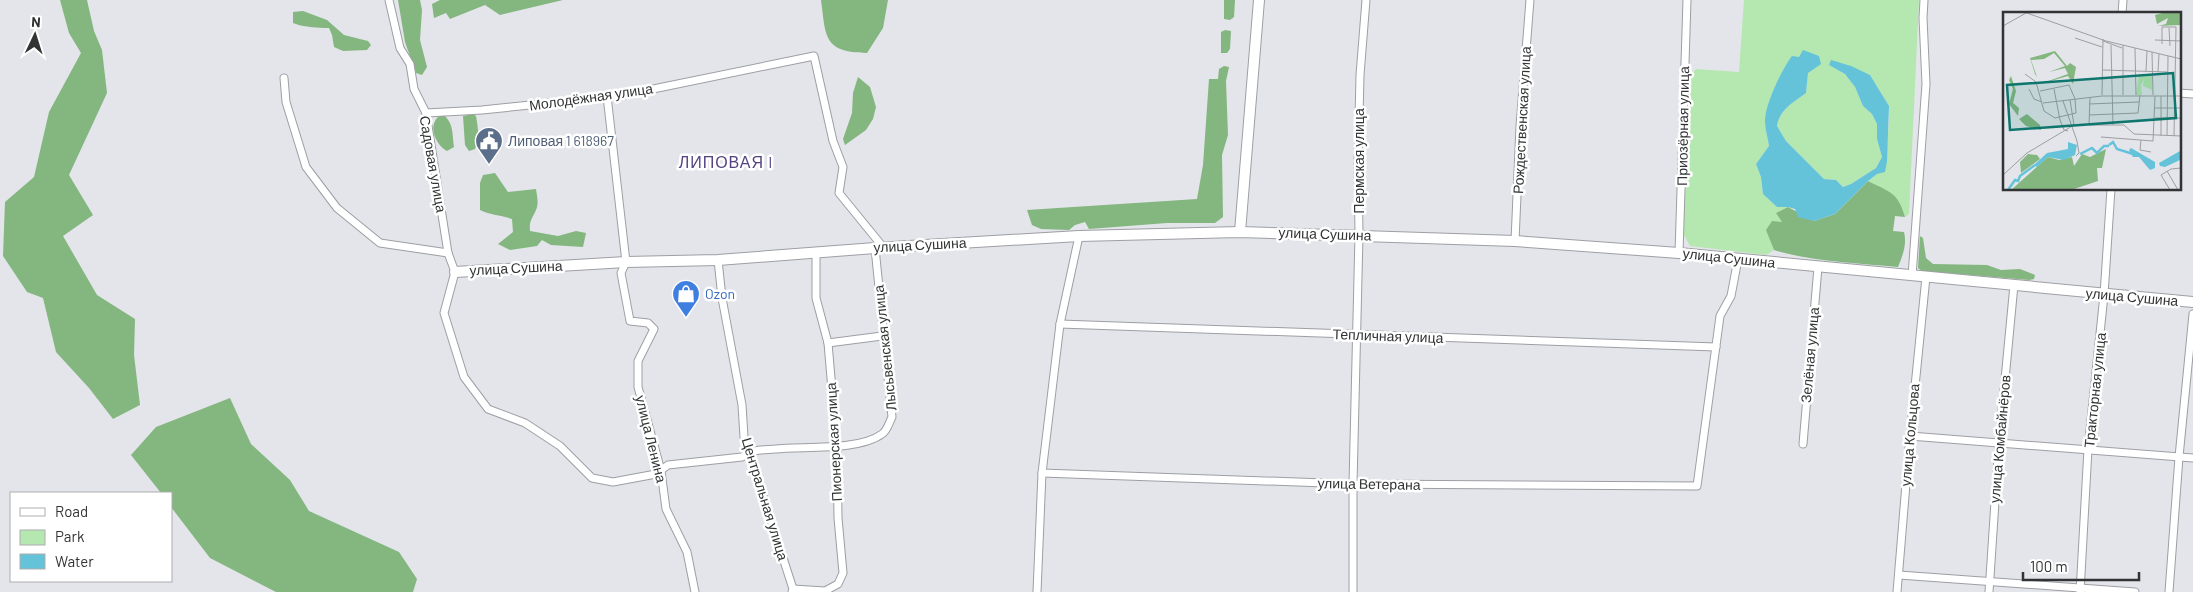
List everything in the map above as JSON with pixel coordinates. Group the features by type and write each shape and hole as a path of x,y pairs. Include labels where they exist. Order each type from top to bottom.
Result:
{"street":[{"name":"Садовая улица","path":"389,0 400,48 410,64 414,89 426,113 448,252 455,272"},
{"path":"1240,232 1259,0"},
{"name":"Пермская улица","path":"1352,592 1359,236 1359,124 1366,0"},
{"name":"Рождественская улица","path":"1515,241 1520,126 1530,0"},
{"name":"Приозёрная улица","path":"1679,253 1687,0"},
{"path":"1912,276 1926,84 1924,0"},
{"name":"Молодёжная улица","path":"426,113 482,110 619,96 814,56 833,142 843,167 839,193 879,247"},
{"path":"284,78 286,102 306,168 337,208 380,243 448,252"},
{"path":"2180,93 2193,94"},
{"name":"улица Ленина","path":"607,96 626,262 621,273 630,321 648,323 654,328 638,361 638,387 660,471 666,509 687,552 695,592"},
{"name":"Тракторная улица","path":"2080,590 2088,449 2104,295 2111,190"},
{"name":"улица Сушина","path":"455,272 626,262 718,260 879,247 1079,236 1240,232 1515,241 1679,253 2193,302"},
{"path":"1037,592 1042,473 1060,324 1079,236"},
{"name":"Лысьвенская улица","path":"836,448 872,439 884,433 892,417 890,386 882,336 879,247"},
{"name":"Пионерская улица","path":"793,591 825,590 838,584 844,573 838,518 836,448 828,344 816,298 816,253"},
{"path":"1716,347 1720,316 1731,296 1738,259"},
{"name":"Центральная улица","path":"718,260 722,298 742,405 744,437 793,591"},
{"name":"Зелёная улица","path":"1803,444 1818,267"},
{"path":"455,272 444,313 464,377 488,409 526,423 560,446 592,478 613,482 656,474 668,465 742,457 750,451 805,446 836,448"},
{"name":"улица Кольцова","path":"1897,592 1926,277"},
{"name":"улица Комбайнёров","path":"1989,592 1999,442 2014,286"},
{"path":"2169,592 2179,457 2193,314"},
{"name":"Тепличная улица","path":"1060,324 1356,336 1716,347"},
{"path":"828,344 882,336"},
{"name":"улица Ветерана","path":"1042,473 1353,484 1697,486 1716,347"},
{"path":"1910,436 2193,458"},
{"path":"1899,575 2080,590 2134,592"}],"green space":[{"path":"60,0 87,0 94,31 102,50 107,93 69,175 93,215 63,236 97,295 135,319 134,355 140,405 113,419 89,388 56,352 43,298 27,292 3,256 5,202 34,177 49,112 81,53 69,33"},
{"path":"398,0 420,0 422,10 420,40 427,67 422,75 416,73 405,42"},
{"path":"440,0 563,0 500,15 485,5 450,19 446,13 434,18 432,4"},
{"path":"821,0 888,0 883,28 867,53 842,50 834,46 826,33"},
{"path":"1224,0 1235,0 1234,17 1230,20 1224,19"},
{"path":"1744,0 1919,0 1909,214 1905,217 1899,202 1892,194 1868,181 1877,174 1887,146 1889,121 1889,106 1870,75 1829,65 1845,74 1855,87 1863,106 1872,114 1877,124 1877,139 1882,157 1876,168 1843,187 1836,180 1824,179 1786,141 1777,126 1778,120 1788,107 1806,93 1808,73 1799,57 1792,57 1770,98 1765,115 1765,128 1769,146 1756,164 1761,177 1763,194 1777,207 1788,207 1776,213 1782,222 1766,229 1774,250 1766,255 1690,246 1683,233 1687,161 1685,130 1691,75 1696,69 1739,72"},
{"path":"303,11 327,20 344,35 368,41 371,45 367,50 343,51 334,47 329,28 293,23 293,12"},
{"path":"1225,30 1231,31 1230,49 1227,53 1221,53 1221,32"},
{"path":"1224,66 1229,67 1226,81 1228,135 1222,155 1223,217 1215,223 1167,223 1089,229 1085,222 1075,225 1069,230 1041,229 1032,225 1027,210 1197,199 1203,165 1209,79 1218,79 1219,69"},
{"path":"858,77 870,87 876,107 873,119 866,130 845,145 843,139 852,113 853,93"},
{"path":"473,114 476,116 478,137 475,149 469,151 465,145 463,116"},
{"path":"439,116 445,116 451,127 454,147 447,151 439,144 434,135 435,120"},
{"path":"495,173 508,192 536,189 538,200 536,210 530,222 530,231 558,236 576,231 586,233 583,247 551,245 542,240 537,246 510,250 498,244 513,232 512,219 480,210 480,183 483,175"},
{"path":"1868,181 1892,194 1899,202 1905,217 1895,216 1893,231 1904,232 1905,236 1904,249 1898,267 1820,260 1774,250 1766,230 1772,221 1782,222 1776,213 1788,207 1814,221 1835,214"},
{"path":"1920,236 1923,238 1926,258 1933,264 1987,265 2001,270 2020,269 2035,275 2034,279 1922,271 1918,268"},
{"path":"230,398 251,444 290,480 309,511 399,552 417,579 413,592 276,592 210,558 172,508 172,492 160,492 131,455 156,427"}],"water":[{"path":"1803,50 1819,56 1821,64 1808,73 1806,93 1784,111 1778,120 1777,126 1786,141 1824,179 1836,180 1843,187 1851,184 1876,168 1882,157 1877,139 1877,124 1872,114 1863,106 1855,87 1845,74 1829,65 1831,60 1851,66 1870,75 1889,106 1885,172 1877,174 1868,181 1835,214 1814,221 1798,217 1795,209 1777,207 1763,194 1761,177 1756,164 1769,146 1765,115 1774,88 1792,56 1799,57"}],"place":[{"name":"Липовая 1 618967","path":"489,165"},
{"name":"Ozon","path":"686,318"}],"district":[{"name":"ЛИПОВАЯ I","path":"726,162"}]}
